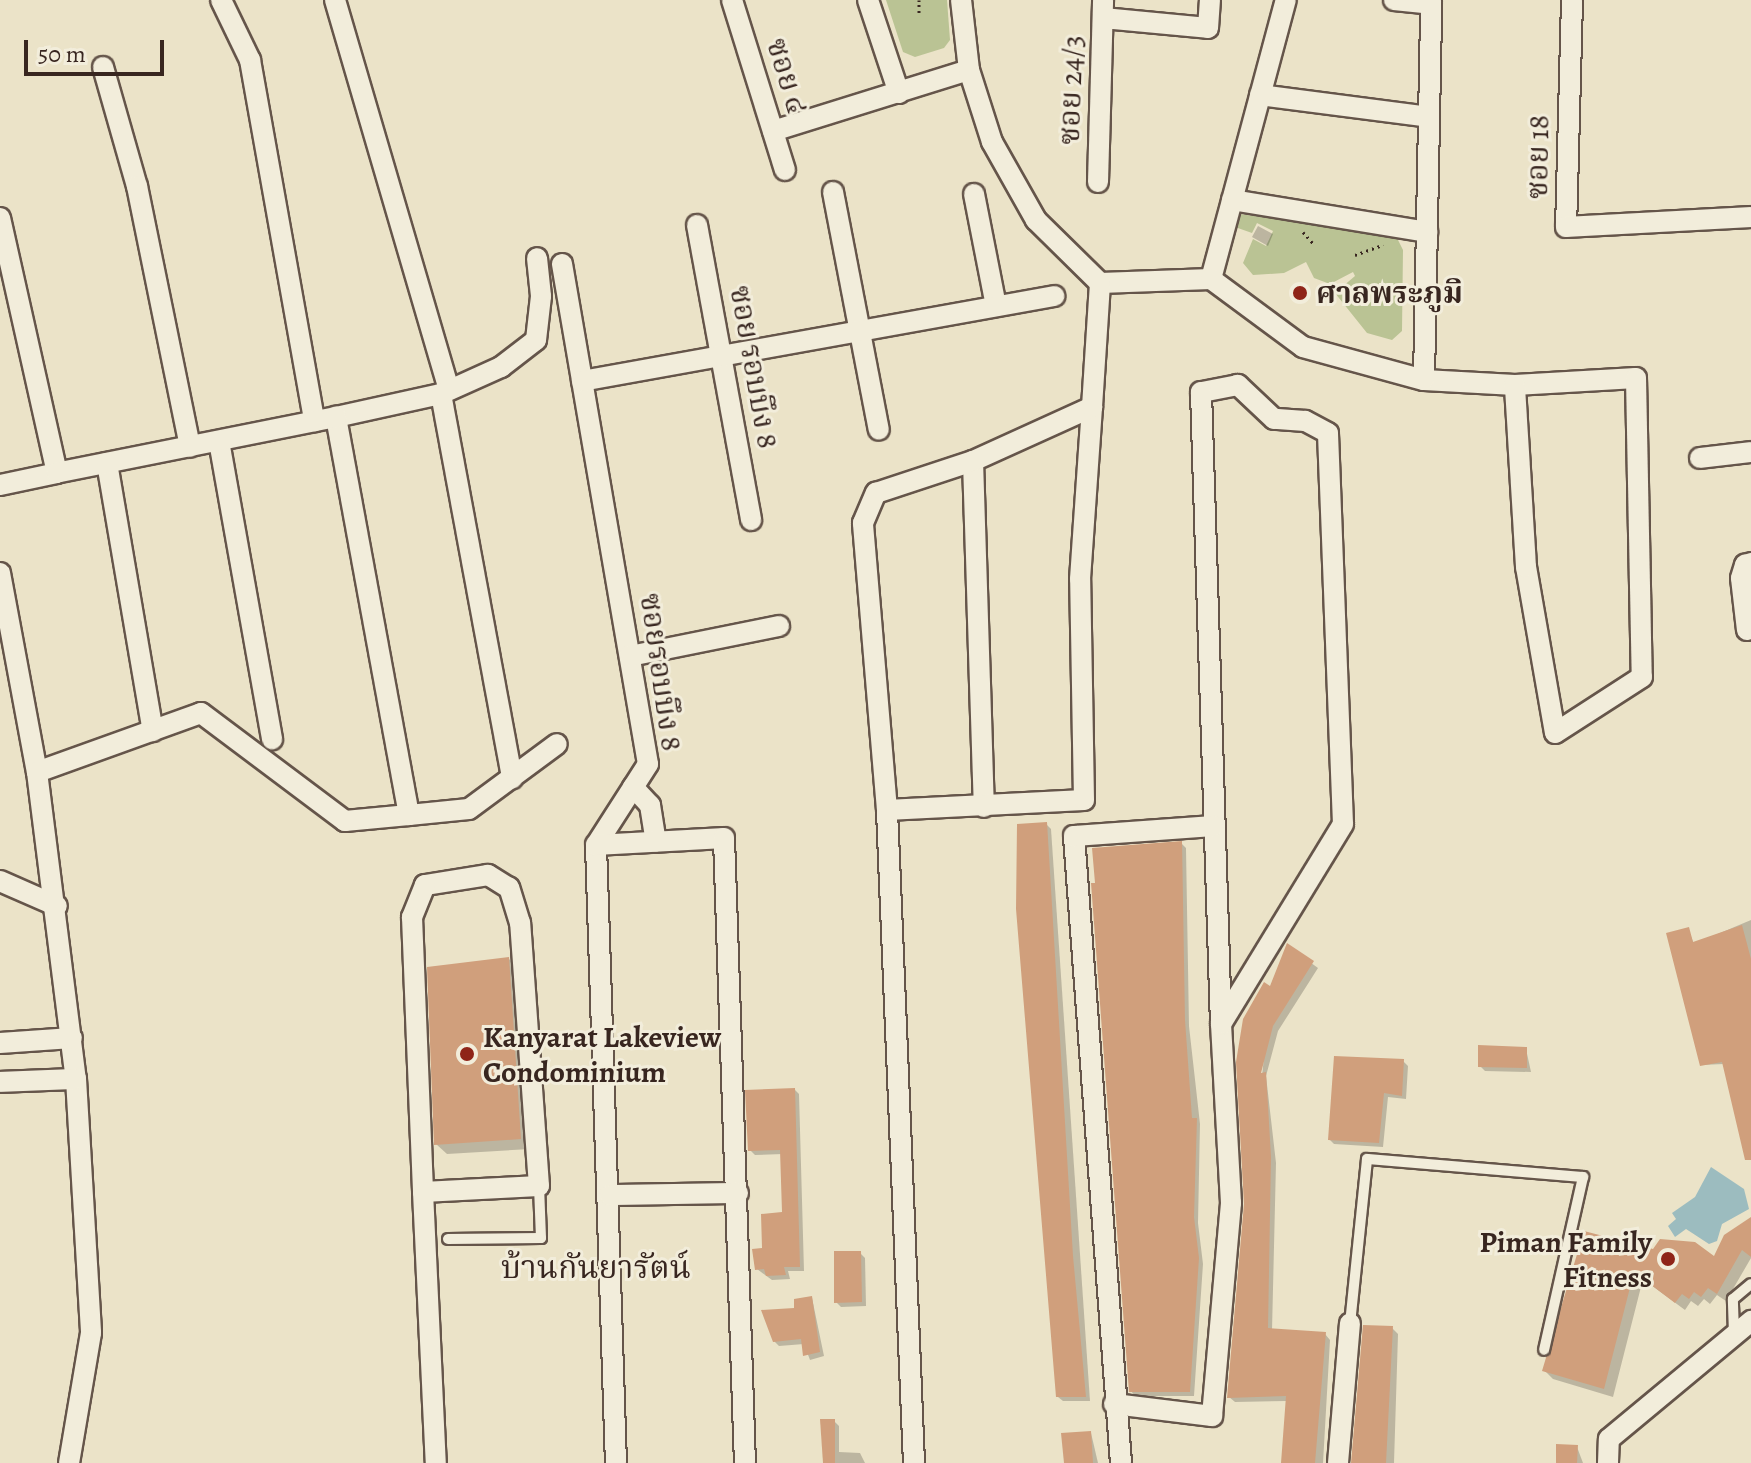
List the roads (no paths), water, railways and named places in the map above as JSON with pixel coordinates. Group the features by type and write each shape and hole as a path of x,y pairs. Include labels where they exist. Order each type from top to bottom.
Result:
{"street":[{"path":"221,0 250,60 314,421"},
{"path":"335,0 445,392 512,778"},
{"name":"ซอย ๔","path":"732,0 785,170"},
{"path":"868,0 899,93"},
{"path":"961,0 969,70 992,142 1036,220 1100,283 1211,279 1303,347 1424,380 1515,385 1636,378 1642,677 1555,733 1526,567 1515,385"},
{"path":"1103,9 1208,28 1210,0"},
{"path":"1211,279 1286,0"},
{"path":"1394,0 1431,2 1424,380"},
{"name":"ซอย 18","path":"1572,0 1566,227 1751,217"},
{"name":"ซอย 24/3","path":"1098,182 1103,9"},
{"path":"103,67 137,186 190,447"},
{"path":"773,131 969,70"},
{"path":"1260,95 1429,117"},
{"path":"833,192 857,331 879,430"},
{"path":"974,194 996,306"},
{"path":"1232,200 1427,232"},
{"path":"0,218 57,473"},
{"name":"ซอย รอบบึง 8","path":"697,225 751,520"},
{"path":"0,485 445,392 501,367 536,340 541,296 537,258"},
{"name":"ซอยรอบบึง 8","path":"562,264 648,764 596,845"},
{"path":"887,810 1084,800 1080,579 1100,283"},
{"path":"582,381 1054,296"},
{"path":"1114,1404 1212,1416 1231,1203 1221,1024 1201,392 1238,385 1274,419 1305,421 1328,433 1343,824 1221,1024"},
{"path":"914,1463 887,810 863,523 876,493 973,461 1092,407"},
{"path":"336,417 409,815"},
{"path":"219,441 272,739"},
{"path":"1700,458 1751,452"},
{"path":"973,461 984,807"},
{"path":"107,463 153,731"},
{"path":"1747,630 1741,578 1745,565 1751,563"},
{"path":"0,573 37,772 57,906 76,1079 91,1333 69,1463"},
{"path":"630,656 779,626"},
{"path":"37,772 201,713 345,821 469,809 557,744"},
{"path":"633,787 650,805 656,842"},
{"path":"1121,1463 1114,1404 1074,836 1214,826"},
{"path":"616,1463 610,1195 596,845 724,838 745,1463"},
{"path":"423,1192 539,1186 520,923 509,888 488,875 425,885 414,907 423,1192 436,1463"},
{"path":"0,881 57,906"},
{"path":"0,1043 72,1038"},
{"path":"0,1082 76,1079"},
{"path":"610,1195 738,1193"},
{"path":"1608,1463 1609,1439 1751,1321"},
{"path":"1338,1463 1350,1324"}],"lane":[{"path":"1350,1324 1367,1159 1583,1177 1544,1350"},
{"path":"448,1239 541,1238 539,1186"},
{"path":"1735,1335 1733,1299 1751,1284"}],"water":[{"path":"1711,1167 1744,1189 1749,1209 1722,1224 1717,1241 1709,1244 1686,1229 1675,1237 1668,1226 1676,1219 1672,1213 1695,1197"}],"place":[{"name":"ศาลพระภูมิ","path":"1300,293"},
{"name":"Kanyarat Lakeview Condominium","path":"467,1054"},
{"name":"Piman Family Fitness","path":"1668,1259"}],"district":[{"name":"บ้านกันยารัตน์","path":"596,1267"}]}
